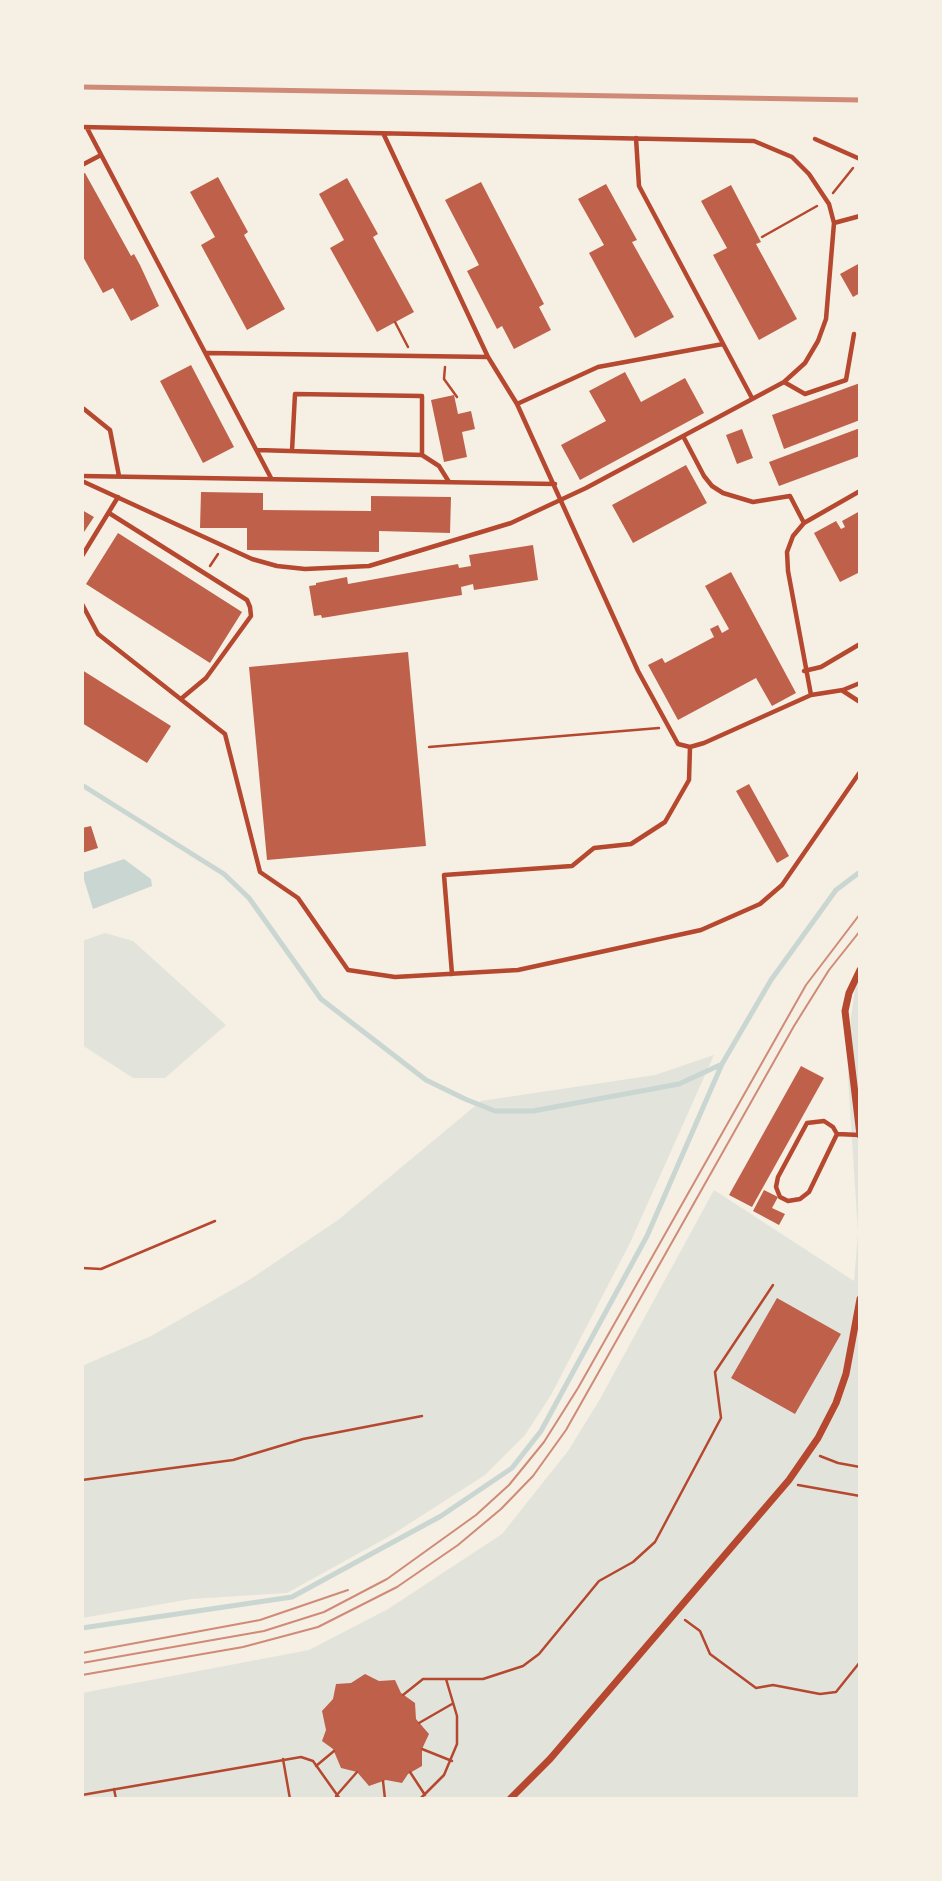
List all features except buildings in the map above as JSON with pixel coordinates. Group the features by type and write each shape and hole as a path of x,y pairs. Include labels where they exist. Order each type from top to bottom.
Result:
{"street":[{"path":"860,970 845,1010 860,1135"},
{"path":"510,1799 550,1759 676,1613 806,1456 836,1403 846,1374 860,1298"}],"lane":[{"path":"82,478 224,546 277,566 369,566 511,523 562,500 784,382 805,363 818,341 826,319 831,292 834,223 827,200 809,174 792,157 754,141 84,127"},
{"path":"84,127 207,353 271,478"},
{"path":"384,135 488,357 517,404 555,484 638,671 678,744 690,747 704,743 811,695 843,690 860,683"},
{"path":"636,138 639,186 752,398"},
{"path":"815,139 860,159"},
{"path":"82,165 102,156"},
{"path":"834,223 860,216"},
{"path":"784,382 806,394 846,380 855,334"},
{"path":"517,404 598,368 724,344"},
{"path":"207,353 488,357"},
{"path":"292,451 295,394 422,396 422,455"},
{"path":"84,408 110,430 120,476"},
{"path":"684,436 712,486 723,493 753,502 790,496 804,523"},
{"path":"257,450 422,455 439,466 449,482"},
{"path":"82,478 120,476 555,484"},
{"path":"811,695 804,671 787,552 793,536 804,523 860,492"},
{"path":"82,556 118,497"},
{"path":"109,513 247,600 251,616 206,678 182,698"},
{"path":"82,604 97,634 225,734 260,872 298,898 348,970 396,977 518,970 701,930 760,904 782,886 860,772"},
{"path":"804,671 821,667 860,644"},
{"path":"843,690 860,702"},
{"path":"452,974 444,876 572,866 594,848 631,844 665,822 689,780 690,747"},
{"path":"824,1121 833,1126 837,1134 809,1192 800,1199 788,1201 780,1197 776,1187 778,1177 807,1123 824,1121"},
{"path":"837,1134 860,1135"}],"path":[{"path":"762,237 827,200 860,159"},
{"path":"395,322 413,356"},
{"path":"445,356 444,379 457,397"},
{"path":"205,574 224,546"},
{"path":"429,747 668,728"},
{"path":"82,1268 101,1269 215,1221"},
{"path":"403,1695 423,1679 482,1679 523,1666 539,1654 599,1581 633,1562 650,1547 721,1418 715,1372 773,1285"},
{"path":"82,1480 233,1460 303,1439 422,1416"},
{"path":"806,1456 819,1455 838,1463 860,1466"},
{"path":"789,1479 801,1488 860,1496"},
{"path":"676,1613 700,1631 710,1654 756,1688 773,1685 820,1694 836,1692 860,1662"},
{"path":"420,1799 444,1775 452,1760 459,1729 446,1679"},
{"path":"419,1723 454,1704"},
{"path":"422,1749 452,1760"},
{"path":"316,1766 334,1751"},
{"path":"82,1795 301,1757 313,1761 338,1798 357,1772"},
{"path":"284,1759 290,1799"},
{"path":"410,1772 425,1795"},
{"path":"383,1781 385,1799"},
{"path":"114,1789 116,1799"},
{"path":"223,1799 229,1799"}],"shaded area":[{"path":"124,859 151,879 152,886 93,909 82,873"},
{"path":"105,933 133,941 226,1025 165,1078 133,1078 82,1045 82,941"},
{"path":"860,980 860,1799 82,1799 82,1693 309,1650 388,1609 502,1534 568,1451 600,1399 714,1190 854,1281 858,1233 848,1077 851,1018 855,988"},
{"path":"714,1055 630,1243 551,1395 525,1435 485,1475 390,1536 287,1593 191,1599 82,1618 82,1366 151,1336 249,1280 338,1220 481,1101 655,1075"}],"waterway":[{"path":"82,785 224,874 249,898 321,999 426,1080 465,1099 495,1111 533,1111 679,1084 720,1065"},
{"path":"82,1628 292,1597 441,1516 512,1468 541,1431 647,1236 722,1064 771,980 836,890 860,872"}],"tram line":[{"path":"82,1663 264,1631 324,1612 387,1579 476,1515 509,1485 544,1442 578,1388 806,985 860,914"},
{"path":"82,1675 243,1647 318,1627 397,1587 458,1545 501,1509 533,1476 566,1430 794,1026 829,970 860,931"},
{"path":"82,1653 260,1620 348,1590"}],"railway":[{"path":"82,87 860,100"}]}
